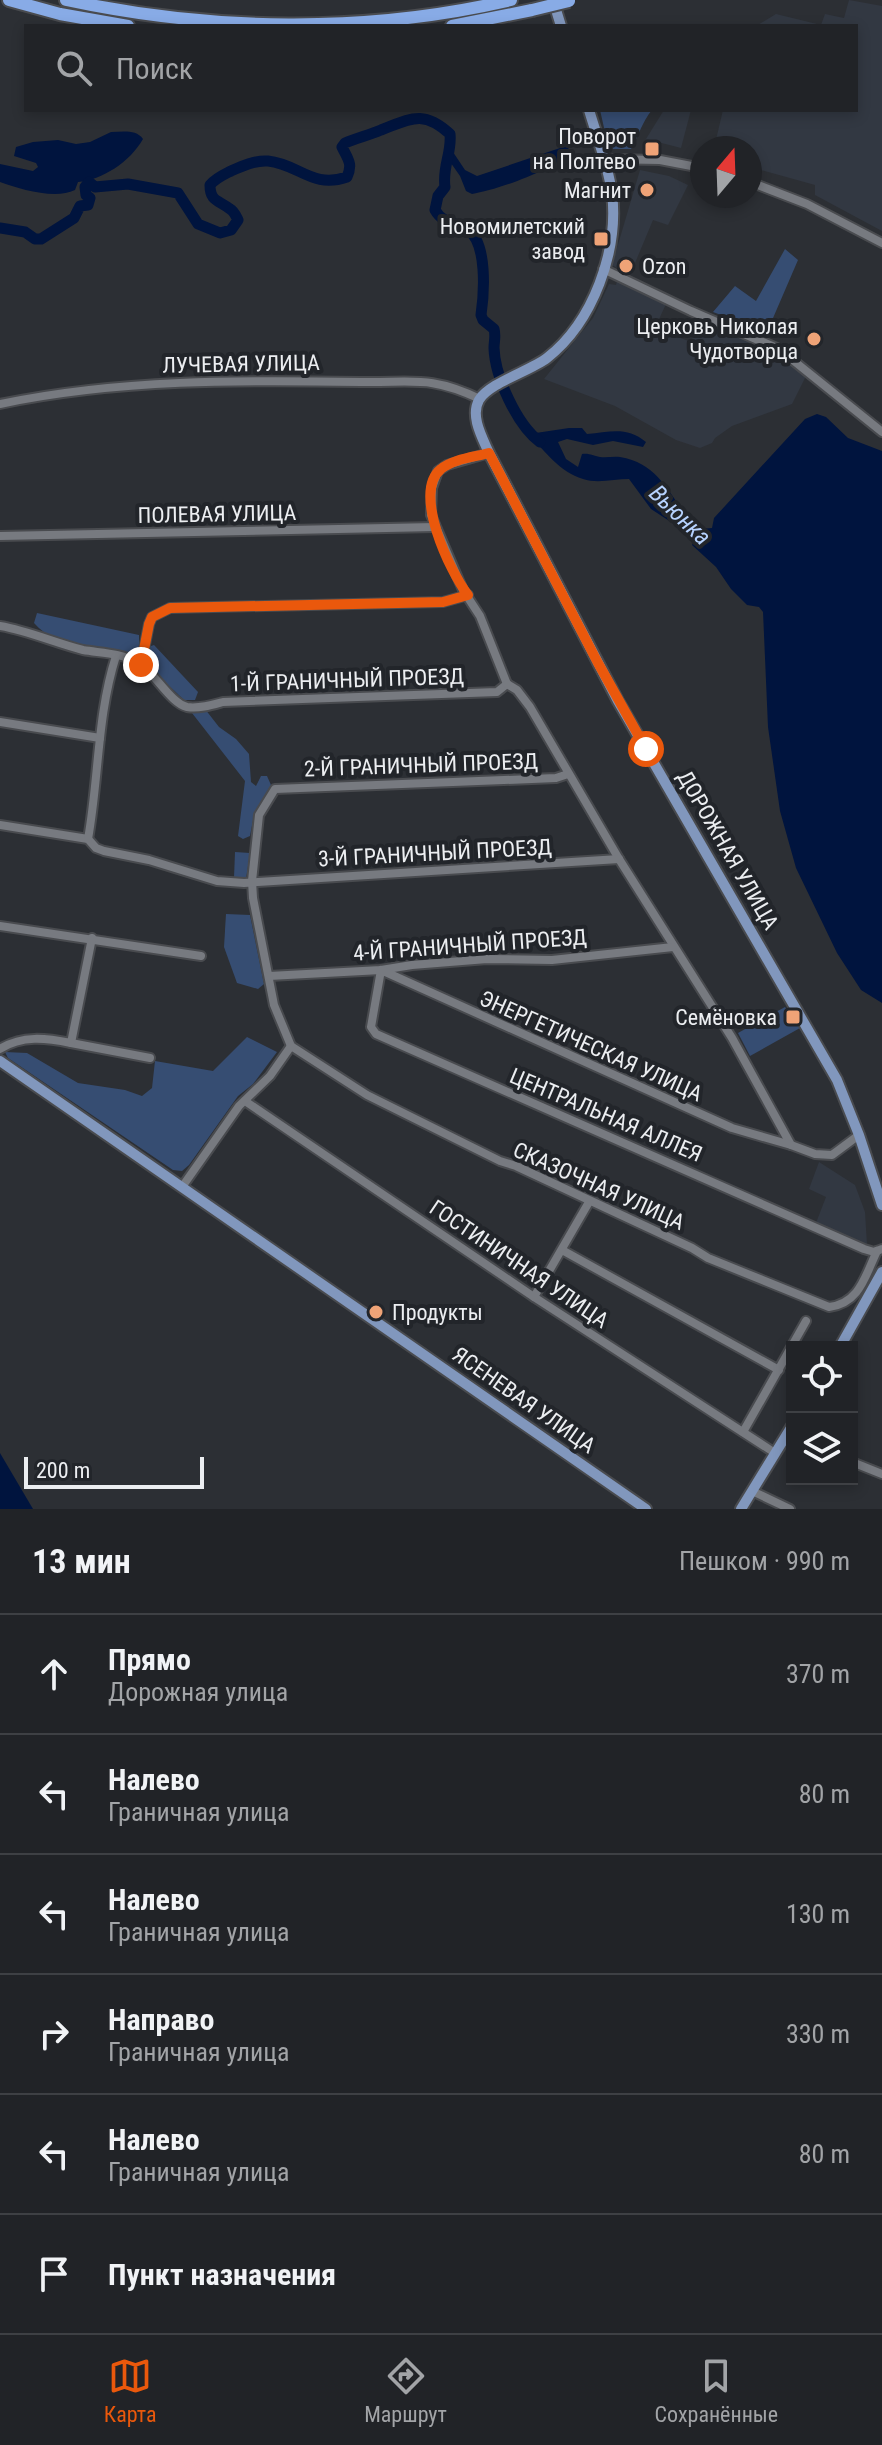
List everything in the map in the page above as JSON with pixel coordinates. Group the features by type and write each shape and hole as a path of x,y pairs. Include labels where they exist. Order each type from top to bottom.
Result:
{"highway":[{"path":"9,0 76,18 115,24"},
{"path":"66,0 196,21 316,23 417,17 511,0"},
{"path":"462,24 571,0"}],"main road":[{"path":"553,0 560,24"},
{"path":"484,395 550,355 575,330 590,304 603,269 612,194 590,112"},
{"name":"ДОРОЖНАЯ УЛИЦА","path":"484,395 476,407 477,422 489,453 618,701 824,1055 859,1135 882,1205"},
{"name":"ЯСЕНЕВАЯ УЛИЦА","path":"0,1061 646,1509"},
{"path":"843,1341 882,1272"},
{"path":"741,1509 786,1436"}],"street":[{"path":"604,159 660,160 690,166"},
{"path":"762,187 807,204 882,243"},
{"path":"603,269 779,349 882,432"},
{"name":"ЛУЧЕВАЯ УЛИЦА","path":"0,404 84,389 156,383 316,380 428,381 484,395"},
{"path":"489,453 447,465 438,471 431,509 435,527 480,616 507,684 523,696 619,859 732,1038 791,1145"},
{"name":"ПОЛЕВАЯ УЛИЦА","path":"0,536 435,527"},
{"path":"0,626 141,665 152,617 170,608 443,602 468,595"},
{"path":"88,839 103,703 116,656"},
{"name":"1-Й ГРАНИЧНЫЙ ПРОЕЗД","path":"141,665 186,707 223,702 497,692 507,684"},
{"path":"0,722 100,738"},
{"name":"2-Й ГРАНИЧНЫЙ ПРОЕЗД","path":"252,881 259,815 275,789 540,778 568,774"},
{"path":"0,825 88,839 104,851 149,860 217,881 252,881 274,1005 291,1046 270,1076 245,1101 182,1187"},
{"name":"3-Й ГРАНИЧНЫЙ ПРОЕЗД","path":"252,881 619,859"},
{"path":"0,926 201,956"},
{"path":"71,1043 92,938"},
{"name":"4-Й ГРАНИЧНЫЙ ПРОЕЗД","path":"269,976 381,970 487,959 552,960 673,947"},
{"name":"ЭНЕРГЕТИЧЕСКАЯ УЛИЦА","path":"381,970 732,1128 815,1154 832,1155 859,1135"},
{"name":"ЦЕНТРАЛЬНАЯ АЛЛЕЯ","path":"381,970 371,1027 376,1034 864,1249 880,1250"},
{"path":"0,1049 25,1040 44,1038 150,1058"},
{"name":"СКАЗОЧНАЯ УЛИЦА","path":"291,1046 367,1095 500,1161 708,1258 829,1307 848,1302 857,1292 880,1250"},
{"name":"ГОСТИНИЧНАЯ УЛИЦА","path":"245,1101 534,1297 775,1453"},
{"path":"534,1297 589,1202"},
{"path":"562,1250 779,1370"},
{"path":"743,1432 806,1321"},
{"path":"858,1464 882,1474"},
{"path":"752,1491 790,1509"}],"shaded area":[{"path":"849,0 882,6 882,231 815,195 815,185 762,170 762,136 717,136 723,112 858,112 858,24 821,24 825,14 844,18"},
{"path":"776,14 817,24 759,24"},
{"path":"600,112 651,112 631,149 613,149"},
{"path":"663,112 690,112 681,148 646,139"},
{"path":"640,170 669,176 688,185 668,225 653,220 630,275 612,265"},
{"path":"785,249 798,260 767,332 713,312 735,286 756,301"},
{"name":"Новомилетский завод","path":"617,281 666,304 655,328 691,342 698,323 718,331 720,328 757,344 798,370 806,376 792,404 732,426 712,443 700,448 676,440 615,406 544,379 593,318 609,284 616,285"},
{"path":"37,613 139,635 139,658 56,638 34,623"},
{"path":"154,645 198,692 195,700 184,700 147,665 148,647"},
{"path":"205,709 219,727 236,739 249,754 251,782 256,786 261,776 267,776 271,785 254,815 250,836 243,839 238,836 245,781 192,713"},
{"path":"235,852 250,853 246,879 234,878"},
{"path":"226,914 250,915 264,984 258,989 237,983 224,947"},
{"path":"785,1007 800,1028 750,1056 738,1033"},
{"path":"247,1037 277,1052 253,1084 238,1096 182,1171 173,1170 8,1058 5,1052 27,1053 78,1083 125,1090 142,1096 152,1088 155,1061 213,1071"},
{"path":"819,1162 855,1185 865,1212 867,1245 816,1223 826,1197 809,1189"}],"water":[{"path":"111,132 133,132 143,139 115,168 96,178 78,182 75,190 48,194 0,182 0,164 33,171 38,167 36,163 14,156 16,147 58,140 76,144 90,142"},
{"path":"566,146 571,151 539,172 472,194 466,191 446,156 451,149 465,170 477,176"},
{"path":"817,414 826,417 848,438 882,451 882,1003 861,990 837,953 796,868 780,811 768,727 763,612 759,607 747,605 716,567 692,545 700,529 712,528 714,518 805,419"},
{"path":"582,428 587,434 625,432 646,442 643,447 613,441 593,445 567,439 558,442 566,459 578,467 582,454 585,454 620,457 645,467 663,483 693,523 688,529 680,528 651,509 629,479 594,481 575,476 553,460 529,434"},
{"path":"0,1453 33,1509 0,1509"}],"waterway":[{"name":"Вьюнка","path":"0,228 25,232 35,239 41,239 74,218 80,206 88,205 90,198 86,195 85,187 89,182 95,187 128,184 178,193 198,224 220,233 231,230 238,220 233,211 212,195 210,185 222,175 258,161 268,161 324,180 347,177 350,165 342,147 345,143 408,120 432,121 450,134 445,187 438,196 435,210 445,220 467,229 474,236 483,269 481,315 494,329 498,373 523,424 540,442"}],"place":[{"name":"Поворот на Полтево","path":"652,149"},
{"name":"Магнит","path":"647,190"},
{"name":"Новомилетский завод","path":"601,239"},
{"name":"Ozon","path":"626,266"},
{"name":"Церковь Николая Чудотворца","path":"814,339"},
{"name":"Семёновка","path":"793,1017"},
{"name":"Продукты","path":"376,1312"}],"route":[{"path":"141,665 152,617 170,608 197,605 443,602 468,595 432,521 432,488 442,468 489,453 646,749"}]}
